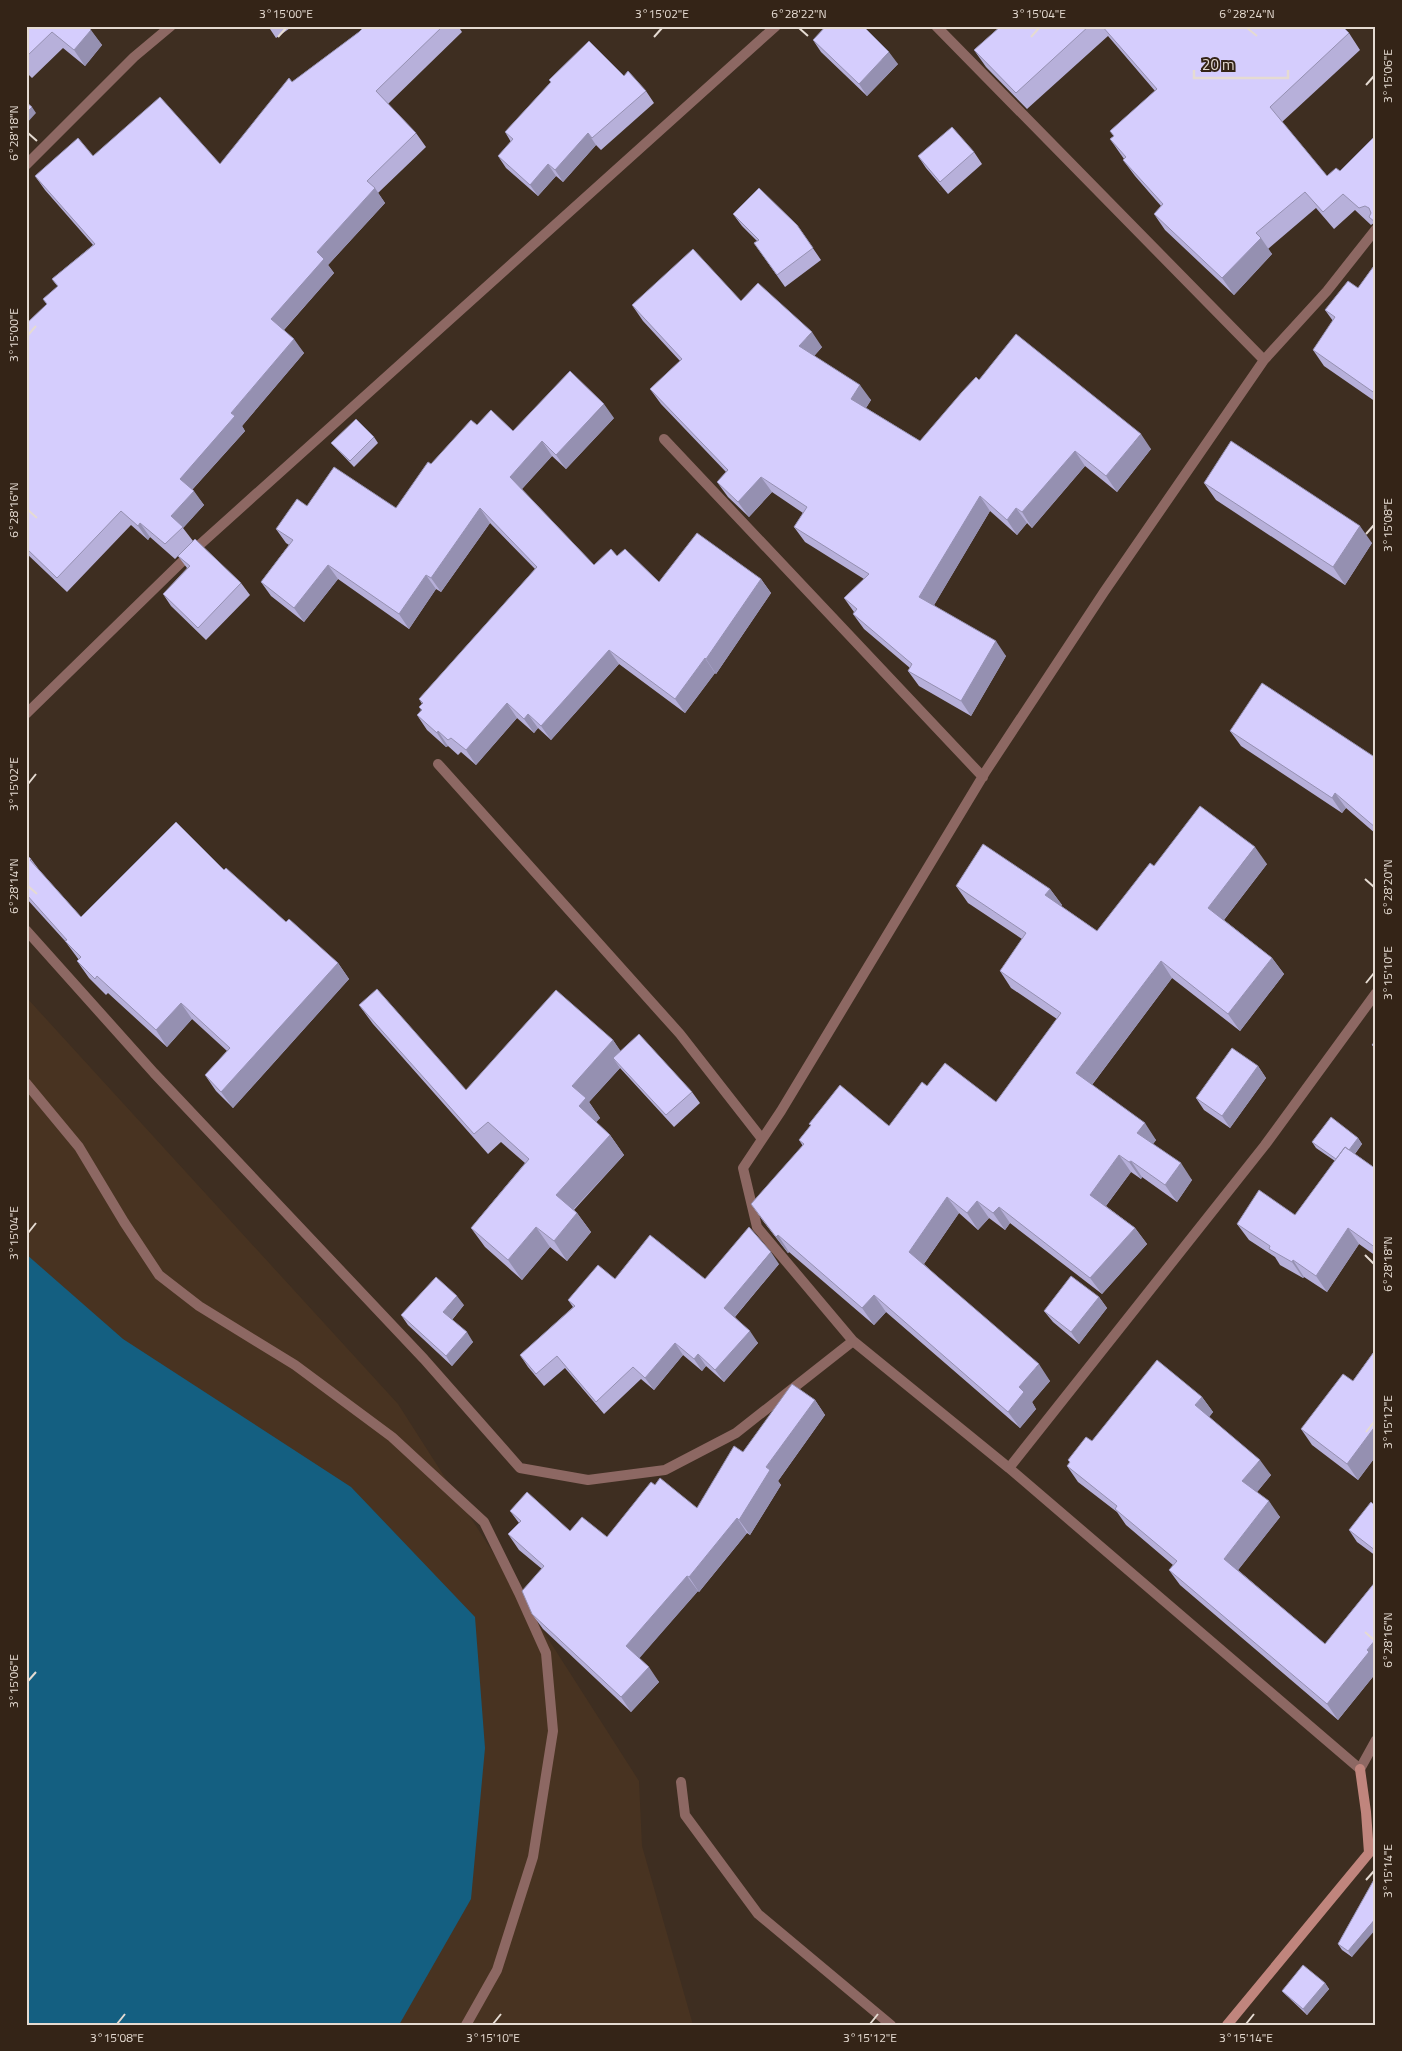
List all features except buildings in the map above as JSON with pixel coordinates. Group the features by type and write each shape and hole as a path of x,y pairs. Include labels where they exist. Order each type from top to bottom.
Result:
{"street":[{"path":"26,165 134,58 171,26"},
{"path":"26,714 195,549 776,26"},
{"path":"936,26 1264,360"},
{"path":"1360,1769 1009,1468 853,1341 757,1227 743,1168 983,777 1104,592 1264,360 1327,292 1376,229"},
{"path":"664,439 983,777"},
{"path":"438,764 680,1034 762,1139"},
{"path":"26,930 174,1094 424,1359 520,1468 588,1480 665,1470 736,1432 853,1341"},
{"path":"1009,1468 1266,1145 1376,994"},
{"path":"26,1083 79,1147 124,1222 159,1275 199,1306 295,1365 392,1436 484,1522 519,1593 546,1652 553,1731 533,1857 497,1970 466,2025"},
{"path":"1227,2025 1369,1853 1360,1769 1376,1740"},
{"path":"680,1782 685,1815 758,1914 890,2025"}],"shaded area":[{"path":"26,997 398,1404 639,1781 642,1846 693,2025 26,2025"}],"water":[{"path":"26,1254 123,1339 351,1487 475,1617 485,1748 471,1899 399,2025 26,2025"}]}
